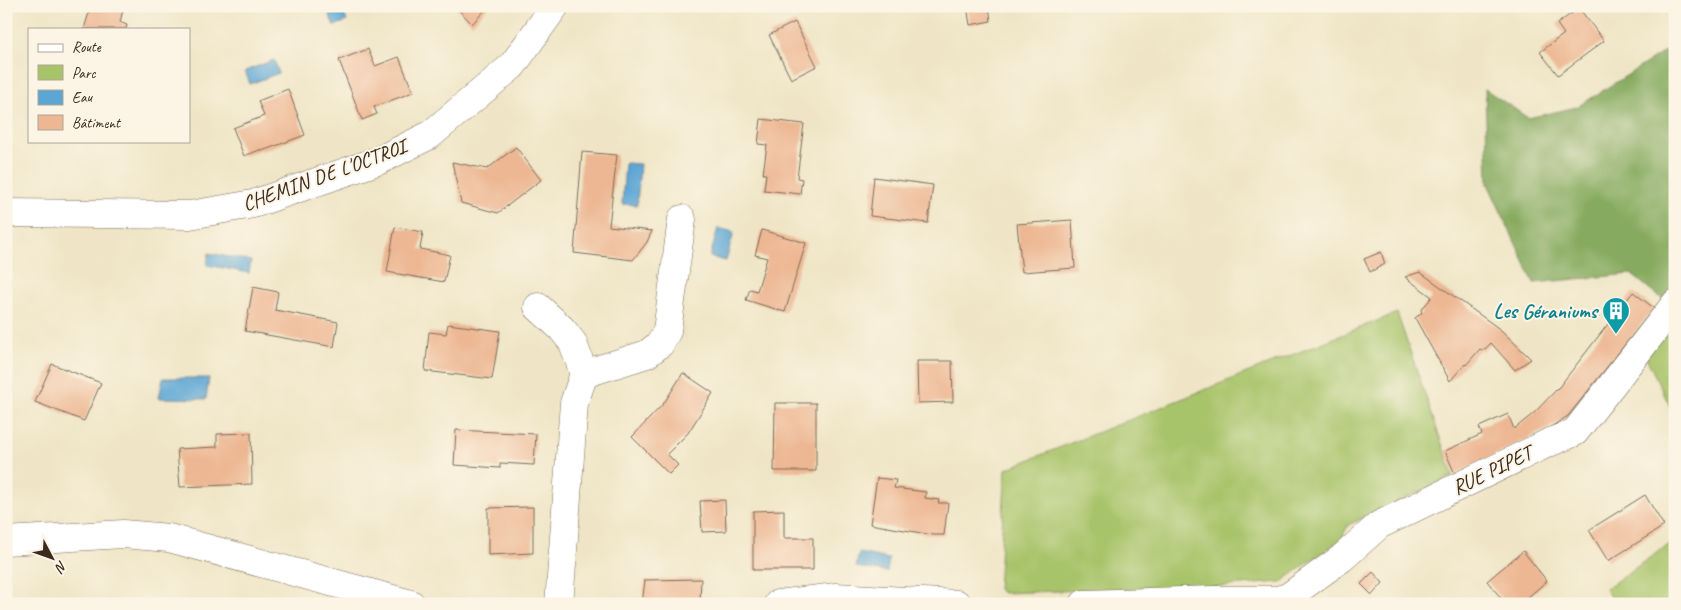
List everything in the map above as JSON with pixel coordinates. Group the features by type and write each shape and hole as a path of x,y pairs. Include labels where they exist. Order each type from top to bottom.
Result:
{"street":[{"name":"CHEMIN DE L'OCTROI","path":"6,213 190,215 252,204 380,160 430,136 512,66 555,6"},
{"path":"584,374 647,354 660,344 666,331 682,220"},
{"name":"RUE PIPET","path":"1283,601 1342,558 1378,524 1575,432 1675,304"},
{"path":"538,307 562,330 573,344 584,374 574,403 559,604"},
{"path":"6,541 123,534 169,538 411,604"},
{"path":"778,604 836,597 957,604"},
{"path":"1084,604 1214,600 1283,601"}],"green space":[{"path":"1675,45 1675,283 1662,299 1631,274 1534,283 1488,184 1485,89 1528,118 1577,107"},
{"path":"1397,313 1453,476 1348,525 1341,539 1281,582 1172,590 1086,590 1003,593 998,589 1006,469"},
{"path":"1675,316 1675,417 1645,355"},
{"path":"1675,540 1675,604 1615,604 1605,589"}],"water":[{"path":"326,6 341,6 347,21 334,26"},
{"path":"274,60 279,73 250,84 245,71"},
{"path":"625,163 640,164 637,205 622,204"},
{"path":"718,228 734,232 726,261 710,257"},
{"path":"209,253 251,261 249,273 207,265"},
{"path":"163,378 209,378 206,399 159,398"},
{"path":"859,553 889,559 887,572 856,567"}],"building":[{"path":"91,6 124,6 120,22 127,25 126,28 84,28"},
{"path":"455,6 489,6 472,24"},
{"path":"967,6 989,6 991,21 970,25"},
{"path":"1579,8 1604,41 1558,75 1540,52 1564,34 1557,24"},
{"path":"795,22 817,66 791,79 769,35"},
{"path":"368,49 375,66 399,57 413,92 374,107 377,114 362,120 339,60"},
{"path":"288,89 305,135 244,156 233,128 264,116 258,101"},
{"path":"761,119 804,124 797,178 802,179 800,194 764,190 766,174 763,174 767,145 758,144"},
{"path":"516,147 541,180 498,213 461,203 452,162 487,169"},
{"path":"582,152 617,155 609,226 652,231 647,242 633,260 574,253"},
{"path":"874,177 933,185 928,223 870,216"},
{"path":"1072,220 1075,268 1022,272 1017,224"},
{"path":"395,227 423,232 420,249 450,255 444,282 387,272"},
{"path":"762,230 806,243 785,312 746,300 750,289 757,291 767,258 755,255"},
{"path":"1381,252 1385,264 1370,272 1364,259"},
{"path":"1420,272 1501,330 1531,359 1515,370 1491,343 1483,351 1480,349 1450,381 1415,318 1422,313 1421,310 1432,297 1405,277"},
{"path":"253,287 278,292 275,310 338,322 334,347 245,331"},
{"path":"1633,292 1654,308 1568,416 1549,428 1455,474 1445,451 1482,434 1479,427 1508,414 1514,429 1534,413 1559,387"},
{"path":"448,324 500,331 492,379 425,371 429,332 446,334"},
{"path":"917,361 952,361 953,402 918,403"},
{"path":"52,364 101,383 84,421 35,402"},
{"path":"683,373 713,393 688,433 667,454 678,465 669,474 632,437 664,403"},
{"path":"775,403 816,403 816,471 774,471"},
{"path":"456,430 536,434 534,465 500,463 500,468 454,465"},
{"path":"251,433 252,484 180,487 177,449 217,447 217,434"},
{"path":"877,478 896,480 894,488 926,492 925,498 939,500 938,503 948,503 944,535 933,535 870,524"},
{"path":"1645,495 1664,526 1608,561 1589,530"},
{"path":"725,500 726,531 702,532 700,501"},
{"path":"533,507 533,553 488,555 488,508"},
{"path":"784,510 784,538 813,538 813,570 753,570 753,511"},
{"path":"1523,551 1547,581 1520,604 1506,604 1487,581"},
{"path":"1373,572 1383,583 1372,595 1361,584"},
{"path":"701,579 700,602 642,604 645,580"}],"place":[{"name":"Les Géraniums","path":"1616,335"}]}
